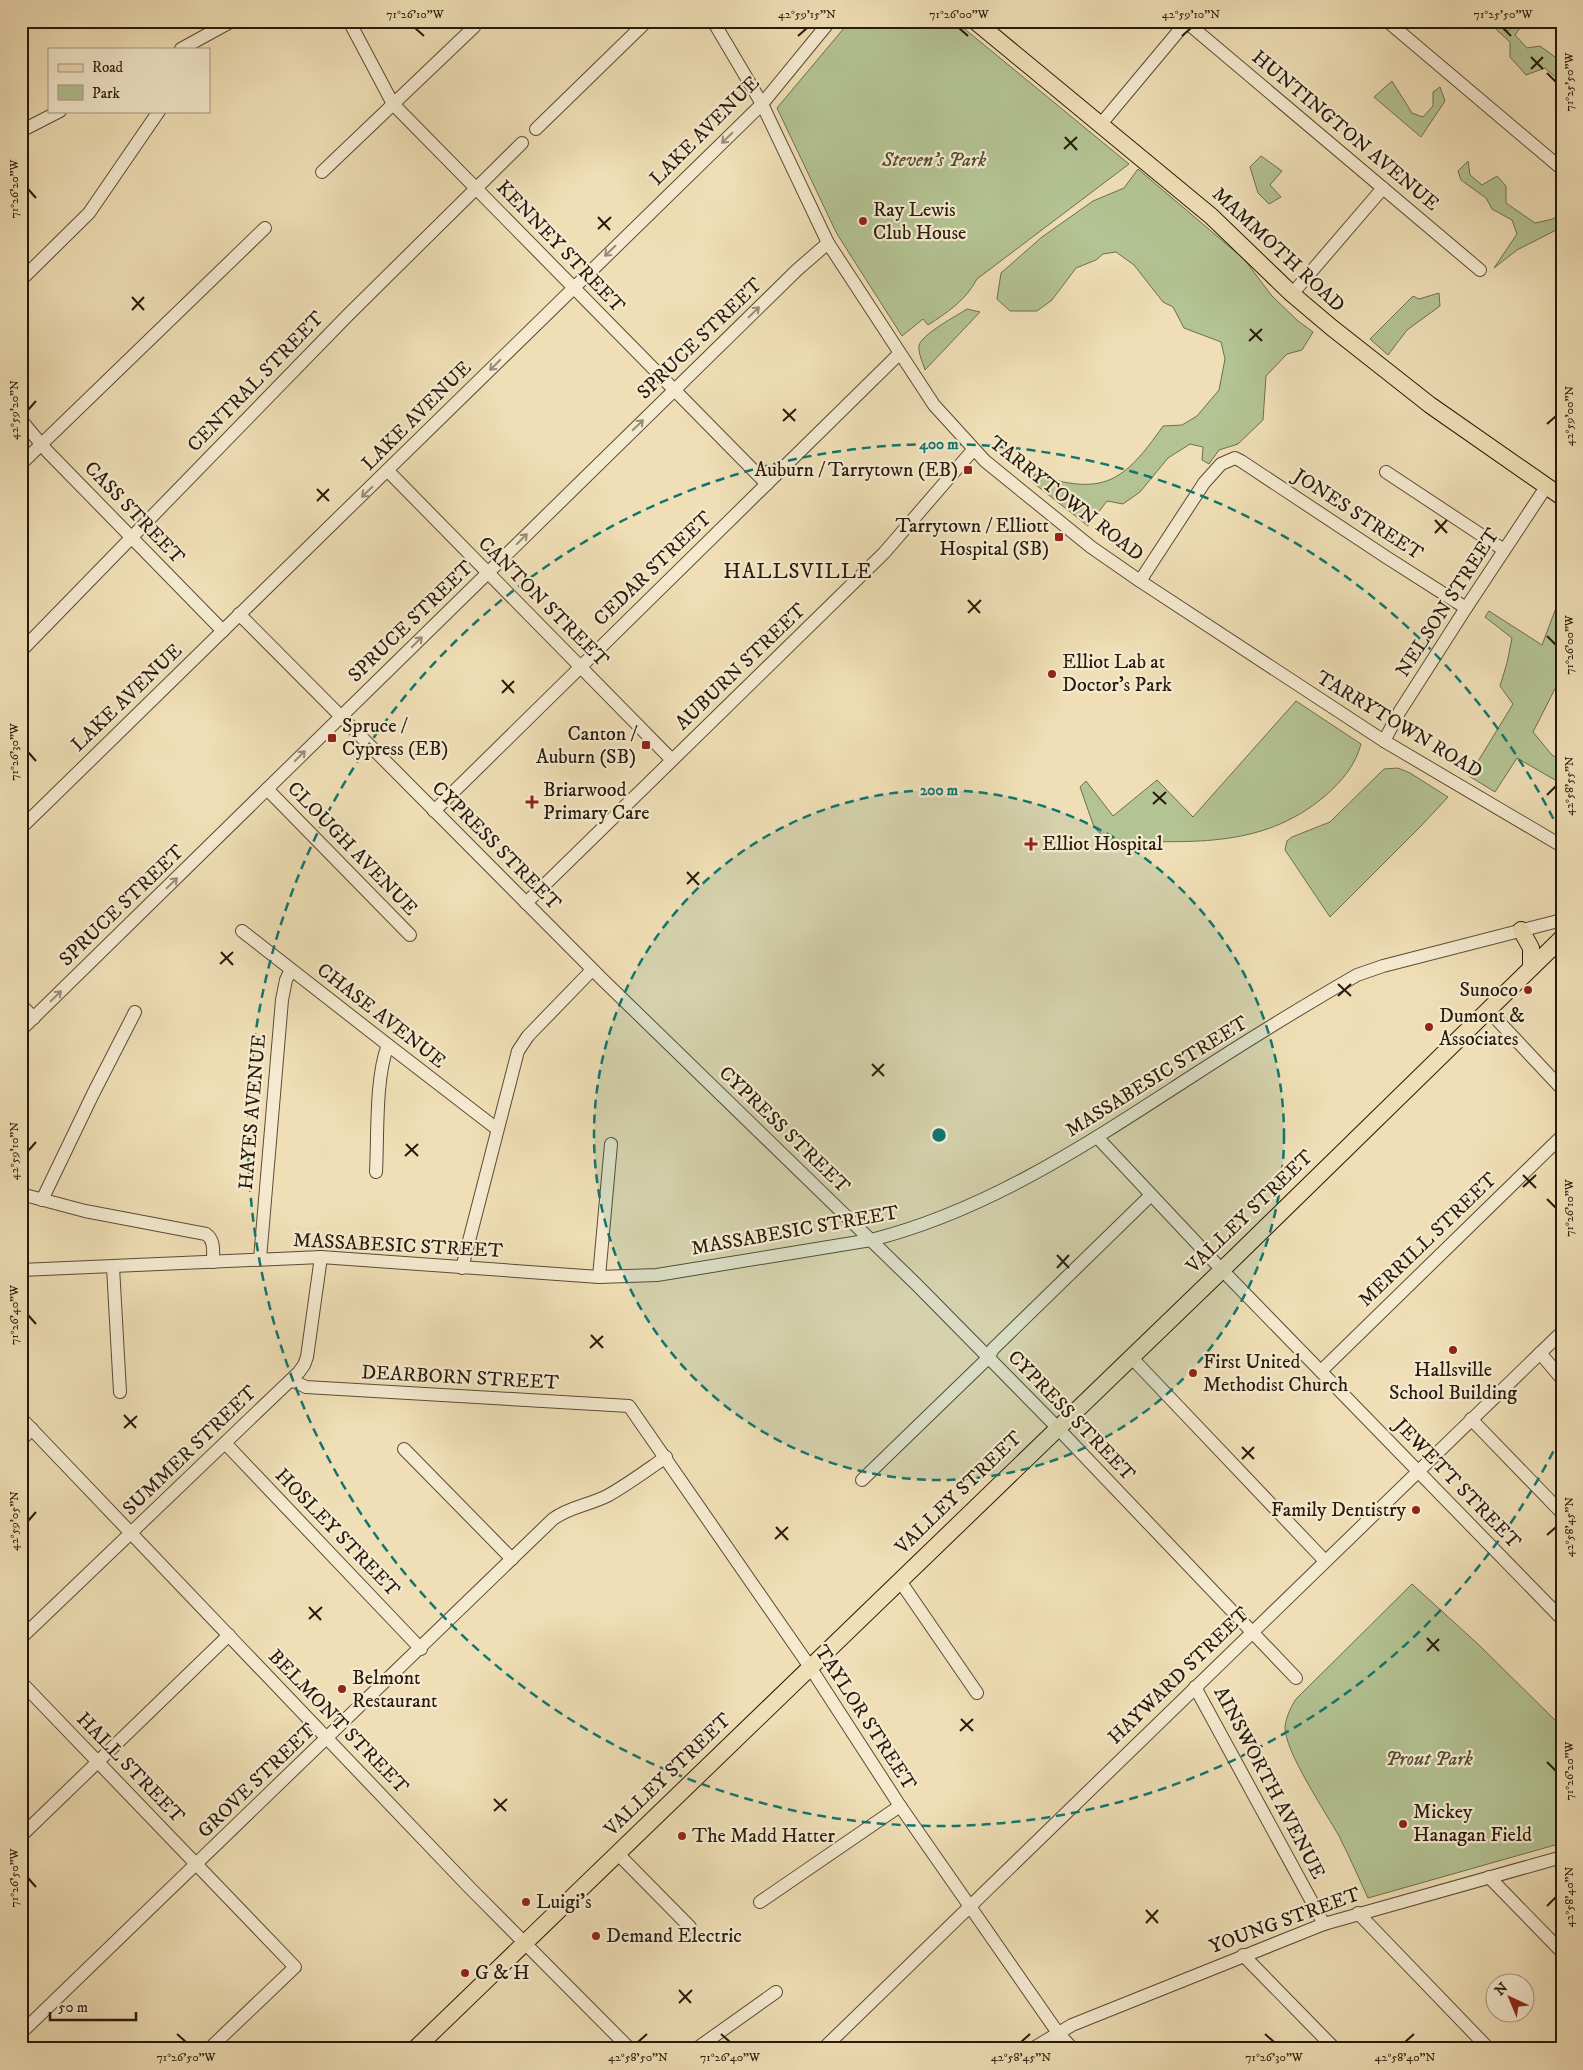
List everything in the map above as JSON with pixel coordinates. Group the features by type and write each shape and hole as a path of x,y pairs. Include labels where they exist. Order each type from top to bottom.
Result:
{"main road":[{"name":"MAMMOTH ROAD","path":"975,21 1211,216 1292,294 1330,327 1430,405 1562,498"},
{"path":"1521,930 1531,948 1531,967"},
{"name":"VALLEY STREET","path":"415,2049 1057,1427 1222,1270 1487,1009 1562,938"}],"street":[{"path":"185,48 232,21"},
{"name":"KENNEY STREET","path":"349,21 393,104 767,484"},
{"path":"536,129 647,21"},
{"name":"TARRYTOWN ROAD","path":"713,21 762,104 828,242 934,405 973,450 1091,547 1140,581 1384,741 1562,846"},
{"name":"LAKE AVENUE","path":"21,828 762,104 830,21"},
{"path":"1387,21 1562,169"},
{"path":"1100,124 1186,22"},
{"name":"HUNTINGTON AVENUE","path":"1186,22 1480,270"},
{"path":"322,172 474,27"},
{"path":"21,131 58,112"},
{"path":"21,280 89,213 158,112"},
{"name":"CENTRAL STREET","path":"21,651 348,315 522,143"},
{"path":"1292,294 1383,188"},
{"path":"21,464 265,228"},
{"name":"SPRUCE STREET","path":"21,1030 808,259 828,242"},
{"name":"CEDAR STREET","path":"434,811 900,354"},
{"name":"CASS STREET","path":"21,420 131,538 223,631"},
{"name":"AUBURN STREET","path":"526,903 884,552 973,450"},
{"name":"JONES STREET","path":"1140,581 1204,483 1215,469 1227,460 1235,458 1466,608"},
{"name":"CANTON STREET","path":"388,471 672,760"},
{"path":"1386,472 1504,550"},
{"name":"NELSON STREET","path":"1384,741 1400,711 1546,487"},
{"name":"CYPRESS STREET","path":"239,614 592,970 871,1240 1057,1427 1296,1678"},
{"name":"CLOUGH AVENUE","path":"267,789 410,935"},
{"name":"MASSABESIC STREET","path":"21,1270 321,1258 599,1277 656,1275 871,1240 922,1225 986,1200 1038,1172 1097,1137 1206,1066 1357,975 1383,966 1562,920"},
{"name":"CHASE AVENUE","path":"242,931 497,1129"},
{"name":"HAYES AVENUE","path":"260,1259 282,1000 286,980 291,970"},
{"path":"462,1268 515,1059 522,1044 592,970"},
{"path":"21,1005 34,1018"},
{"path":"1487,1009 1562,1089"},
{"path":"42,1200 93,1094 136,1012"},
{"path":"376,1172 380,1079 383,1058 388,1045"},
{"name":"MERRILL STREET","path":"1321,1371 1562,1136"},
{"name":"JEWETT STREET","path":"1097,1137 1222,1270 1562,1619"},
{"path":"599,1277 611,1144"},
{"path":"21,1194 122,1219 206,1234 211,1237 213,1243 213,1262"},
{"path":"862,1480 988,1358 993,1349 1019,1323 1151,1195"},
{"name":"SUMMER STREET","path":"21,1638 225,1444 304,1365 307,1357 321,1258"},
{"path":"113,1267 120,1392"},
{"name":"HAYWARD STREET","path":"822,2049 1562,1332"},
{"path":"1540,1353 1562,1379"},
{"path":"1131,1357 1325,1561"},
{"name":"DEARBORN STREET","path":"291,1380 306,1387 630,1406"},
{"name":"TAYLOR STREET","path":"630,1406 810,1667 900,1806 1058,2033 1073,2049"},
{"name":"BELMONT STREET","path":"21,1418 470,1887 630,2049"},
{"path":"1471,1419 1562,1513"},
{"path":"21,1440 32,1429"},
{"name":"HOSLEY STREET","path":"225,1444 422,1648"},
{"path":"404,1449 512,1559"},
{"name":"GROVE STREET","path":"21,2033 198,1865 560,1514 605,1497 666,1457"},
{"path":"900,1581 977,1693"},
{"path":"21,1836 229,1635"},
{"name":"HALL STREET","path":"21,1682 295,1966 209,2049"},
{"name":"AINSWORTH AVENUE","path":"1195,1687 1324,1924"},
{"path":"760,1902 900,1806"},
{"path":"618,1854 690,1927"},
{"name":"YOUNG STREET","path":"1032,2049 1072,2025 1324,1924 1562,1857"},
{"path":"1489,1877 1562,1952"},
{"path":"1358,1913 1489,2049"},
{"path":"1243,1955 1335,2049"},
{"path":"696,2049 776,1992"}],"green space":[{"name":"Steven's Park","path":"850,21 955,21 1129,164 977,279 968,293 949,310 928,325 923,319 902,336 837,234 777,108"},
{"path":"1487,21 1496,21 1508,31 1516,21 1525,21 1515,35 1527,48 1540,46 1562,62 1562,83 1545,68 1526,75 1510,57 1510,42"},
{"path":"1392,81 1412,113 1423,117 1433,106 1433,92 1440,87 1445,101 1421,137 1374,97"},
{"path":"1261,156 1282,171 1270,185 1281,197 1269,204 1258,193 1250,167"},
{"path":"1468,161 1470,175 1482,185 1497,176 1506,186 1506,203 1535,223 1553,219 1562,211 1562,227 1517,250 1494,268 1517,234 1512,220 1492,209 1486,198 1461,180 1458,171"},
{"path":"1138,169 1244,259 1272,296 1298,321 1313,332 1302,350 1287,354 1266,376 1263,420 1238,444 1219,450 1209,464 1202,460 1203,447 1190,444 1168,458 1140,492 1123,504 1107,501 1088,526 1031,481 1035,474 1058,481 1095,484 1110,480 1123,472 1136,460 1163,426 1182,425 1197,416 1219,390 1225,359 1221,342 1184,328 1173,307 1163,302 1134,265 1116,252 1103,254 1096,260 1076,268 1052,300 1037,311 1010,311 997,299 1001,273 1042,237 1093,201 1124,188"},
{"path":"1439,293 1440,306 1407,330 1388,355 1370,339 1413,296 1419,299"},
{"path":"967,309 980,312 925,370 919,352 921,341 932,331"},
{"path":"1562,592 1562,675 1533,732 1552,755 1562,761 1562,784 1517,758 1495,792 1469,776 1513,704 1500,686 1512,638 1485,617 1489,611 1542,645"},
{"path":"1296,701 1361,744 1351,766 1337,785 1300,814 1275,826 1248,834 1194,841 1107,841 1094,827 1080,787 1086,781 1113,816 1157,780 1193,817"},
{"path":"1398,768 1410,773 1448,797 1330,917 1285,850 1287,841 1292,837 1330,822 1384,769"},
{"name":"Prout Park","path":"1412,1584 1479,1645 1562,1727 1562,1843 1368,1898 1339,1836 1298,1766 1286,1737 1285,1727 1289,1712 1296,1699"}],"place":[{"name":"Ray Lewis Club House","path":"863,221"},
{"name":"Auburn / Tarrytown (EB)","path":"968,470"},
{"name":"Tarrytown / Elliott Hospital (SB)","path":"1059,537"},
{"name":"Elliot Lab at Doctor's Park","path":"1052,674"},
{"name":"Spruce / Cypress (EB)","path":"332,738"},
{"name":"Canton / Auburn (SB)","path":"646,745"},
{"name":"Briarwood Primary Care","path":"532,802"},
{"name":"Elliot Hospital","path":"1031,844"},
{"name":"Sunoco","path":"1528,990"},
{"name":"Dumont & Associates","path":"1429,1027"},
{"name":"Hallsville School Building","path":"1453,1350"},
{"name":"First United Methodist Church","path":"1193,1373"},
{"name":"Family Dentistry","path":"1416,1510"},
{"name":"Belmont Restaurant","path":"342,1689"},
{"name":"Mickey Hanagan Field","path":"1403,1824"},
{"name":"The Madd Hatter","path":"682,1836"},
{"name":"Luigi's","path":"526,1902"},
{"name":"Demand Electric","path":"596,1936"},
{"name":"G & H","path":"465,1973"}],"district":[{"name":"HALLSVILLE","path":"798,572"}]}
